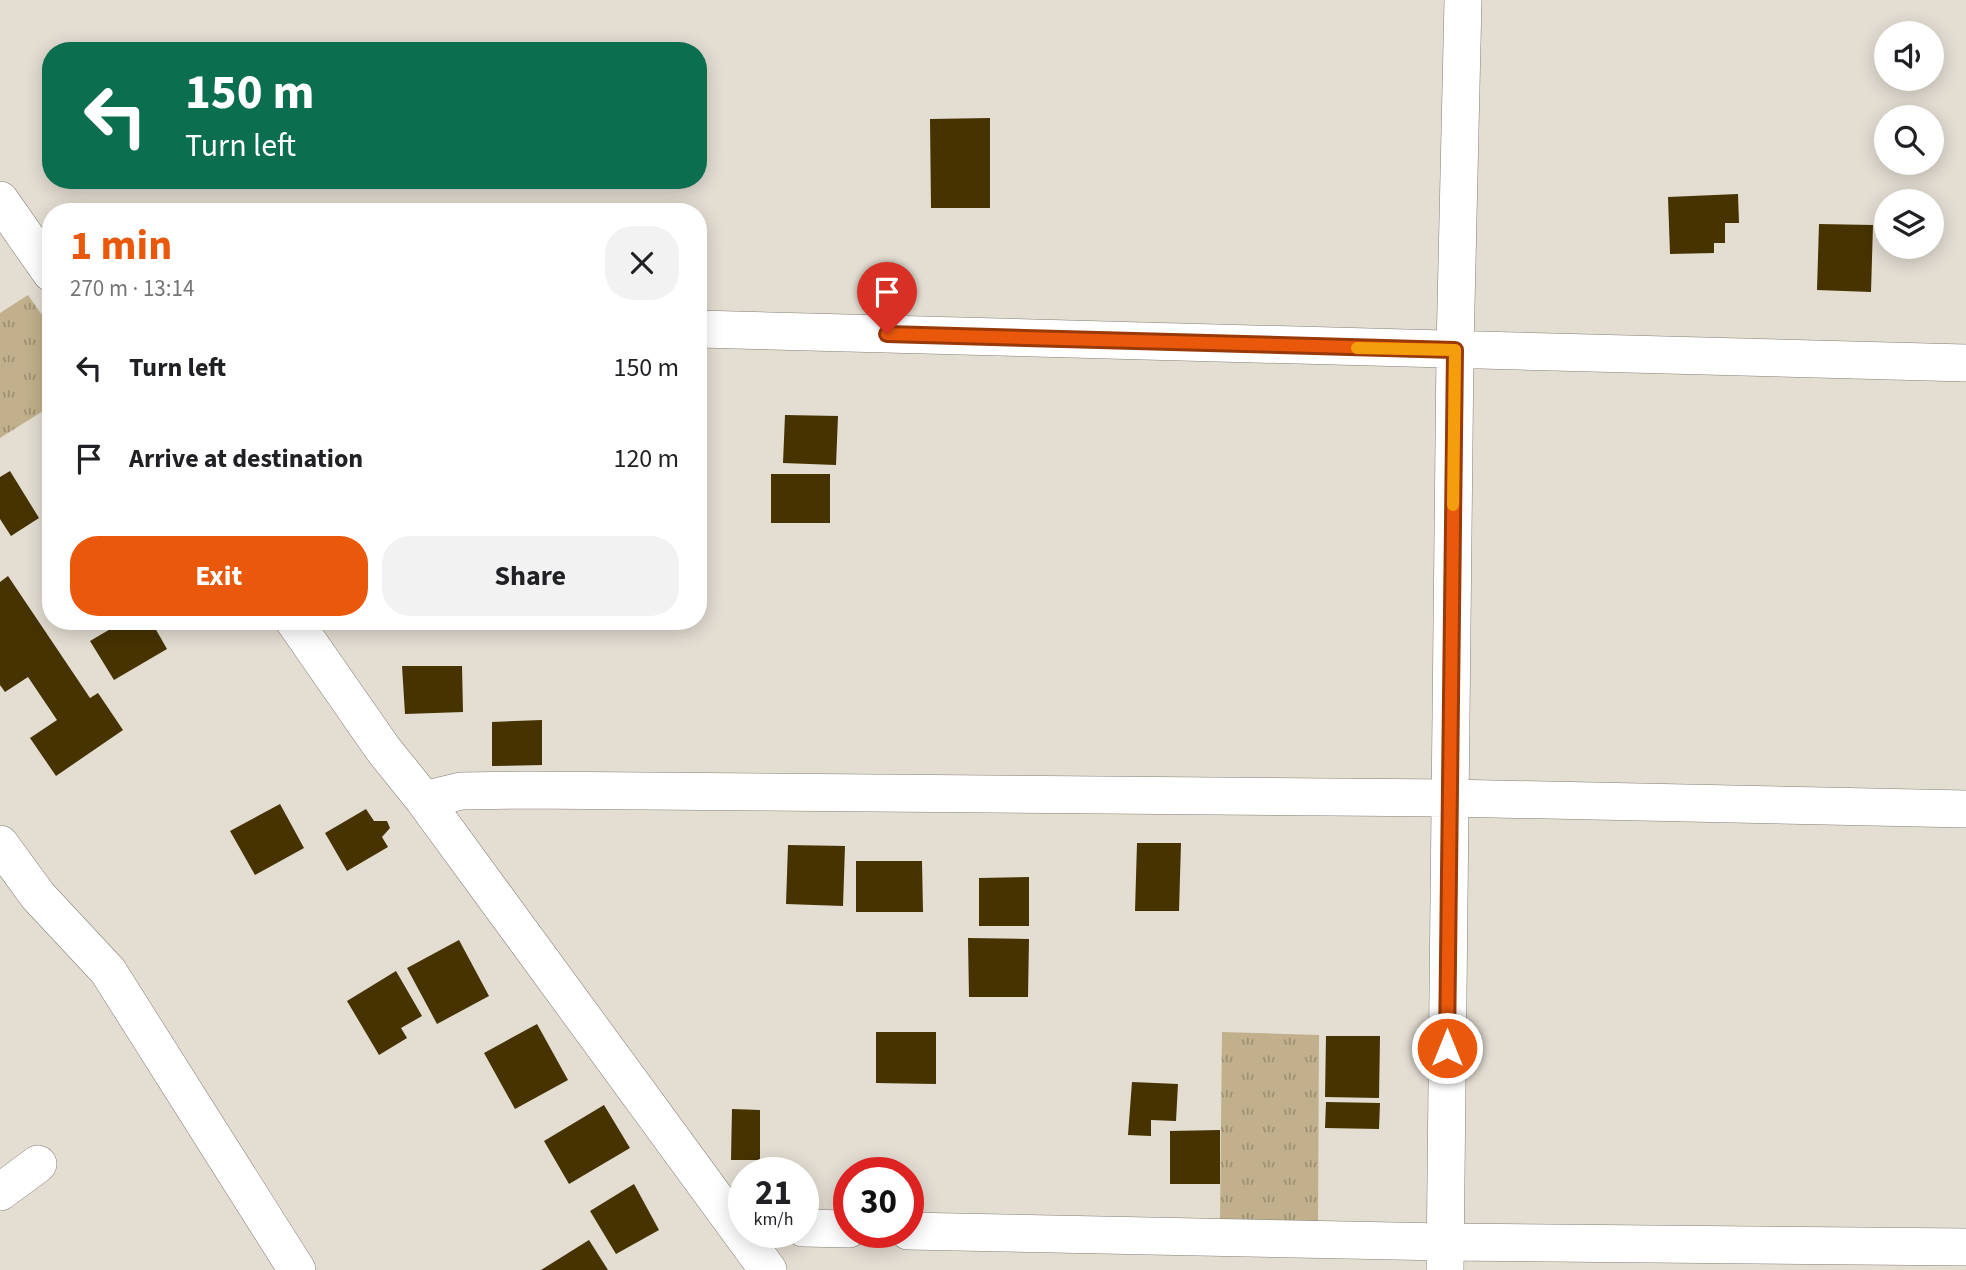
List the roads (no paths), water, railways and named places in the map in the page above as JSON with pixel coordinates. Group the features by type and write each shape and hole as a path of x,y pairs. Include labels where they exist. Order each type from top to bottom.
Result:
{"street":[{"path":"1445,1256 1455,350 1463,0"},
{"path":"0,200 42,260"},
{"path":"707,329 1966,363"},
{"path":"300,630 383,749 764,1249"},
{"path":"424,800 461,791 527,790 1449,798 1966,809"},
{"path":"0,844 38,896 108,971 297,1270"},
{"path":"0,1192 38,1164"},
{"path":"924,1232 1445,1256 1966,1247"}]}
